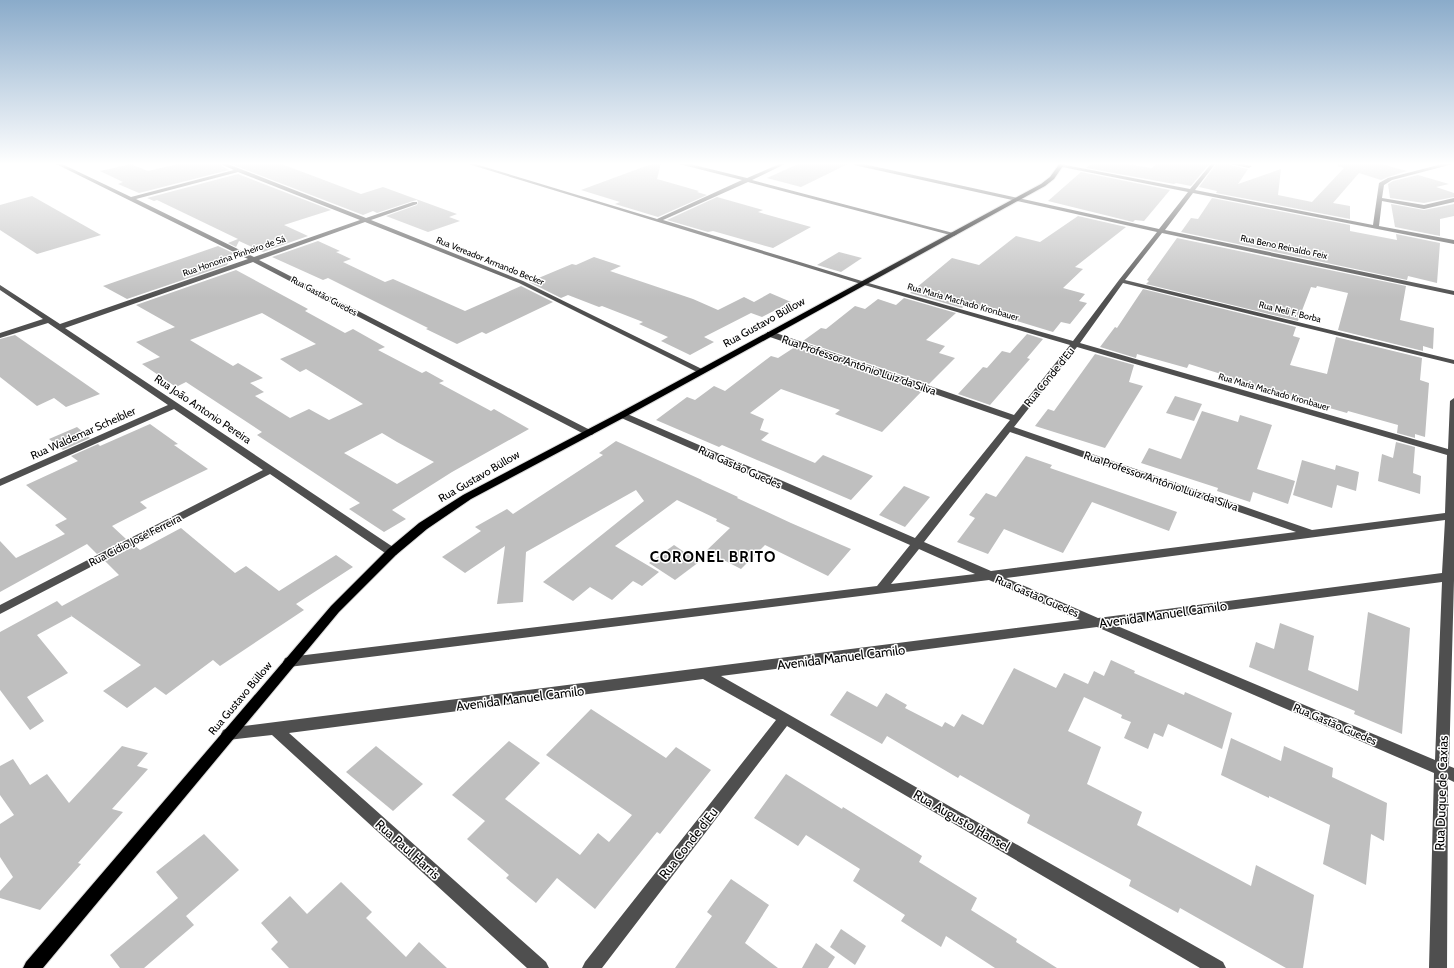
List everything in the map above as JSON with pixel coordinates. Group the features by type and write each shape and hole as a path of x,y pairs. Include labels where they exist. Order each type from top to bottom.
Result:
{"main road":[{"name":"Rua Gustavo Büllow","path":"32,968 335,609 392,552 423,526 467,497 589,433 1001,208"}],"street":[{"name":"Rua Gastão Guedes","path":"149,208 253,259 589,433"},
{"name":"Rua Vereador Armando Becker","path":"334,208 521,282 702,371"},
{"name":"Rua Honorina Pinheiro de Sá","path":"60,327 399,208"},
{"name":"Rua Maria Machado Kronbauer","path":"619,208 863,283 1453,454"},
{"path":"658,220 684,208"},
{"path":"855,208 954,234"},
{"name":"Rua Beno Reinaldo Feix","path":"1056,208 1454,293"},
{"name":"Rua Conde d'Eu","path":"880,590 1075,344 1121,281 1179,208"},
{"path":"1280,208 1454,242"},
{"path":"1376,227 1378,208"},
{"name":"Rua Neli F. Borba","path":"1121,281 1454,362"},
{"name":"Rua João Antonio Pereira","path":"0,287 392,552"},
{"path":"0,336 48,320"},
{"name":"Rua Professor Antônio Luiz da Silva","path":"770,334 1016,419"},
{"name":"Rua Duque de Caxias","path":"1438,968 1441,769 1452,577 1454,401"},
{"name":"Rua Waldemar Scheibler","path":"0,483 175,405"},
{"name":"Rua Gastão Guedes","path":"622,415 916,544 1454,775"},
{"name":"Rua Professor Antônio Luiz da Silva","path":"1008,428 1313,534"},
{"name":"Rua Cidio José Ferreira","path":"0,610 270,470"},
{"path":"289,662 880,590 1452,516"},
{"name":"Avenida Manuel Camilo","path":"228,734 706,674 1452,577"},
{"name":"Rua Augusto Hansel","path":"706,674 785,718 1217,968"},
{"name":"Rua Conde d'Eu","path":"591,968 785,718"},
{"name":"Rua Paul Harris","path":"275,729 540,968"}],"building":[{"path":"0,208 54,208 101,235 37,254 0,230"},
{"path":"174,208 326,208 331,210 284,225 308,236 263,252 239,241 236,247 228,243 238,239"},
{"path":"345,208 392,208 377,213 373,211 363,215"},
{"path":"408,208 441,208 457,214 449,217 460,221 428,232 386,216"},
{"path":"629,208 678,208 658,217"},
{"path":"693,208 757,208 763,210 758,212 811,227 773,248 667,220"},
{"path":"1077,208 1155,208 1144,221 1135,220 1133,222"},
{"path":"1205,208 1264,208 1350,225 1350,231 1397,240 1396,234 1440,243 1437,283 1408,276 1407,280 1181,232 1191,218 1198,219"},
{"path":"1294,208 1350,208 1350,219"},
{"path":"1392,208 1414,208 1424,210 1433,208 1454,208 1454,216 1440,219 1440,236 1395,227"},
{"path":"1078,216 1126,227 1075,267 1083,269 1063,288 1085,294 1079,301 1087,303 1070,324 1061,322 1053,332 965,305 962,308 910,293 952,258 979,265 1016,236 1040,242"},
{"path":"1177,238 1406,286 1400,320 1434,328 1433,349 1423,346 1423,351 1338,330 1348,293 1317,286 1316,288 1311,287 1298,321 1146,284 1149,281 1147,280"},
{"path":"318,241 340,251 336,252 351,259 343,262 385,282 393,279 465,311 521,286 553,302 486,334 482,332 457,344 328,278 323,280 272,257"},
{"path":"218,246 233,253 227,265 127,299 103,286"},
{"path":"839,252 862,258 841,272 817,265"},
{"path":"594,257 621,266 610,271 693,299 718,310 744,297 754,302 770,293 791,302 762,317 751,313 704,337 714,342 690,355 661,341 668,337 639,324 643,322 568,295 561,298 529,282 572,264 576,265"},
{"path":"236,270 308,309 305,311 345,333 353,329 385,347 378,350 422,373 426,371 444,381 439,383 491,411 494,409 529,429 452,472 392,510 406,519 384,532 349,509 360,503 257,435 262,432 186,382 176,387 142,364 160,357 136,342 175,327 136,305","holes":["262,313 316,344 280,359 300,372 306,369 363,404 329,420 309,409 290,418 255,396 264,392 250,383 263,378 238,363 233,366 190,340","382,433 397,442 434,462 397,484 344,453"]},
{"path":"1143,289 1296,327 1293,336 1300,338 1290,365 1327,374 1336,337 1422,358 1420,380 1429,383 1425,437 1415,434 1415,438 1397,433 1398,425 1348,411 1347,413 1253,386 1220,376 1221,374 1189,364 1187,368 1137,354 1136,358 1100,347 1115,327 1117,328"},
{"path":"904,298 956,313 926,340 945,346 939,353 955,358 929,384 803,341 821,328 826,329 855,306 865,309 878,299 896,305"},
{"path":"1027,334 1043,339 1027,358 1030,359 990,405 958,394 983,367 987,368 1002,351 1010,353"},
{"path":"15,335 100,394 66,407 54,398 37,406 0,377 0,339"},
{"path":"795,347 922,391 882,432 835,414 840,410 781,389 750,413 764,419 760,430 769,433 761,440 815,463 823,455 873,476 851,500 722,445 719,447 656,420 687,397 695,400 714,386 725,391 771,356 778,358"},
{"path":"1095,354 1134,365 1129,382 1143,386 1105,448 1035,426 1048,409 1054,411"},
{"path":"1175,396 1202,404 1194,421 1166,413"},
{"path":"1202,411 1238,422 1240,415 1272,425 1257,469 1295,481 1288,504 1253,492 1250,502 1217,491 1218,488 1141,463 1149,448 1181,459"},
{"path":"150,424 178,444 174,445 208,469 140,502 147,508 112,526 126,539 97,554 87,544 0,592 0,541 16,558 65,534 55,525 67,519 26,485 78,461 71,456 98,444 100,446"},
{"path":"77,427 90,438 63,450 49,439"},
{"path":"616,441 791,523 851,549 828,576 765,545 741,569 706,551 730,528 716,521 717,519 677,500 615,546 659,572 642,586 633,581 612,600 590,587 573,601 543,582 644,501 636,490 526,552 523,602 497,604 505,546 465,573 442,557 481,531 475,527 507,509 513,514 603,455 599,453"},
{"path":"1396,442 1415,447 1413,473 1421,476 1420,494 1378,481 1382,454 1393,458"},
{"path":"1026,456 1052,465 1050,468 1177,512 1169,531 1092,502 1063,553 1004,529 988,554 957,542 975,518 969,515 986,493 996,497"},
{"path":"1302,460 1335,470 1336,465 1359,472 1356,491 1337,485 1332,508 1293,495"},
{"path":"904,486 930,497 905,527 879,515"},
{"path":"181,528 235,573 246,566 279,591 336,555 353,567 296,604 304,610 220,666 213,660 166,695 155,687 127,708 103,691 141,665 72,616 37,635 68,673 27,697 44,721 30,730 0,690 0,632 57,601 62,606 119,575 105,561 135,546 140,550"},
{"path":"674,545 699,562 675,580 649,563"},
{"path":"1368,612 1410,628 1402,734 1354,714 1355,711 1249,667 1256,642 1274,649 1280,623 1314,636 1308,670 1358,691"},
{"path":"1111,660 1135,671 1134,673 1184,695 1185,692 1232,713 1222,749 1168,724 1163,737 1154,733 1148,749 1124,738 1131,722 1121,718 1122,715 1084,697 1068,731 1101,747 1087,784 1142,812 1137,825 1251,886 1256,865 1314,895 1303,968 1286,968 1180,908 1178,913 1129,886 1131,880 1027,823 1030,815 960,775 958,778 887,736 882,744 830,715 847,691 877,707 886,693 907,705 905,708 942,727 945,722 954,727 962,714 983,725 1014,668 1056,688 1064,673 1088,684 1094,671 1104,676"},
{"path":"591,709 666,758 676,747 711,770 660,834 657,832 595,909 557,878 536,903 506,878 509,875 467,839 485,821 452,795 509,741 540,763 505,799 580,855 598,833 609,842 632,815 546,755"},
{"path":"1231,738 1281,761 1284,746 1333,768 1332,777 1387,803 1384,841 1371,834 1366,885 1323,864 1330,825 1221,775"},
{"path":"122,746 148,753 137,766 148,769 112,809 123,812 78,863 81,864 40,910 0,898 0,891 13,877 0,857 0,824 14,815 0,795 0,766 13,759 30,785 47,774 69,803"},
{"path":"376,746 423,784 393,811 346,772"},
{"path":"786,774 922,856 919,862 977,898 971,910 1017,939 1016,942 1057,968 995,968 946,936 941,947 901,921 905,915 853,881 860,869 806,835 798,846 754,818"},
{"path":"204,834 239,870 186,916 194,925 144,968 120,968 110,955 178,898 156,872"},
{"path":"731,879 769,905 745,943 778,968 675,968 712,916 707,912"},
{"path":"341,882 372,912 366,918 406,957 419,942 447,968 289,968 271,949 278,942 261,923 290,896 307,914"},
{"path":"841,929 866,946 855,965 830,947"},
{"path":"816,943 835,957 828,968 802,968"}],"district":[{"name":"CORONEL BRITO","path":"713,557"}]}
